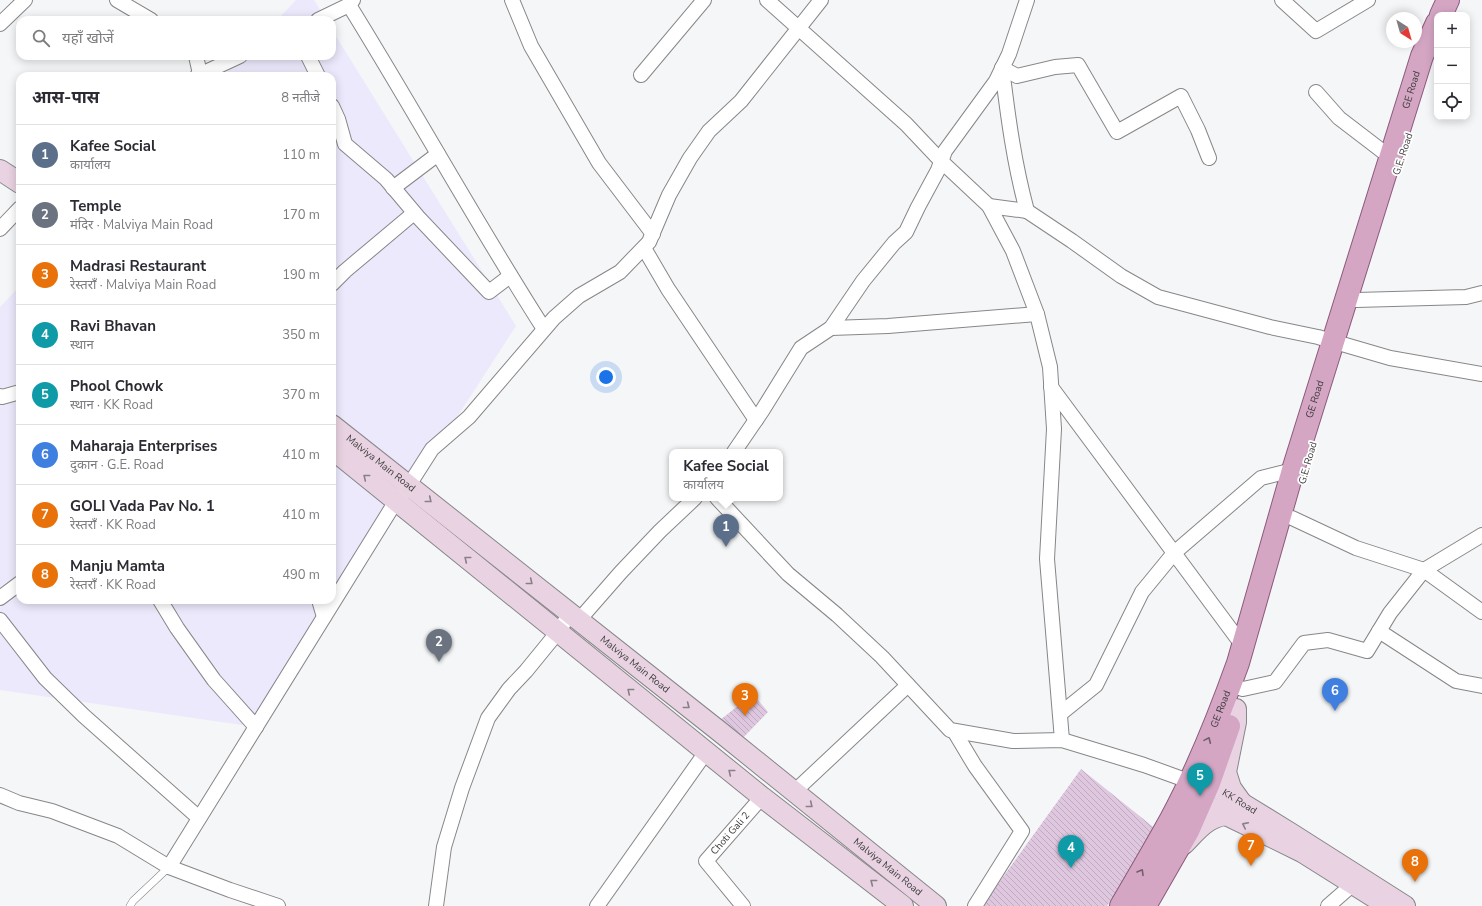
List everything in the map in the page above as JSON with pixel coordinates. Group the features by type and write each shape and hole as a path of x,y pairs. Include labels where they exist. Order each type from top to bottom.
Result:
{"main road":[{"path":"1442,12 1448,0"},
{"path":"1455,12 1461,0"},
{"name":"GE Road","path":"1193,786 1218,719 1237,687 1243,646 1293,470 1337,343 1390,157 1422,56 1434,30"},
{"name":"G.E. Road","path":"1193,786 1236,709 1237,687 1292,518 1337,343 1356,300 1434,60"},
{"path":"1145,906 1188,831 1193,786"},
{"path":"1122,906 1171,819 1193,786"}],"street":[{"path":"0,24 25,0"},
{"path":"117,0 144,16"},
{"path":"512,0 532,46 595,157 653,234"},
{"path":"641,75 704,0"},
{"path":"767,0 906,124 941,161 989,206 1013,251 1037,314 1050,367 1054,429 1047,558 1062,740"},
{"path":"336,598 396,501 432,449 469,417 554,318 580,296 620,272 644,248 653,234 669,195 690,158 709,131 741,101 821,0"},
{"path":"736,449 801,348 831,328 863,281 894,243 906,232 945,151 991,87 1002,68 1009,54 1027,0"},
{"path":"1282,0 1316,31 1368,0"},
{"path":"326,16 351,3 466,203 544,330"},
{"path":"197,60 199,72"},
{"path":"205,72 231,60"},
{"path":"310,60 316,72"},
{"path":"1002,68 1017,76 1055,67 1078,65 1117,132 1181,96 1198,130 1209,158"},
{"path":"1002,68 1010,133 1017,172 1027,212"},
{"path":"1316,92 1339,118 1390,157"},
{"path":"336,115 345,144 386,179 414,213 489,292 510,276"},
{"path":"393,188 438,154"},
{"path":"0,170 16,180"},
{"path":"989,206 1027,212 1072,241 1121,276 1158,297 1390,358 1482,374"},
{"path":"0,229 16,212"},
{"path":"336,280 414,213"},
{"path":"644,248 668,289 756,420"},
{"path":"1356,300 1466,297 1482,293"},
{"path":"831,328 888,326 1037,314"},
{"path":"1051,387 1243,646"},
{"path":"0,396 2,397 16,393"},
{"name":"Malviya Main Road","path":"336,428 409,484 936,906"},
{"name":"Malviya Main Road","path":"336,452 762,797 903,906"},
{"path":"1060,714 1096,684 1142,592 1174,553 1261,478 1293,470"},
{"path":"436,906 444,847 462,788 488,718 509,689 526,672 558,633 622,572 660,530 692,501"},
{"path":"720,501 788,574 837,615 882,657 950,730 1013,741 1062,740 1144,765 1193,786"},
{"path":"1292,518 1356,548 1424,570 1482,612"},
{"path":"1237,687 1275,682 1304,643 1328,640 1367,651 1390,613 1424,570 1482,535"},
{"path":"0,598 16,586"},
{"path":"162,604 177,628 214,680 256,727"},
{"path":"320,604 324,617"},
{"path":"169,867 332,604"},
{"path":"0,620 45,678 84,716 199,818"},
{"path":"1379,631 1456,681 1482,686"},
{"path":"794,792 908,685"},
{"path":"1236,709 1236,722 1226,772 1231,788 1243,804"},
{"path":"954,731 975,766 1022,831 975,906"},
{"path":"597,906 706,752"},
{"name":"KK Road","path":"1193,786 1243,804 1357,881 1388,906"},
{"name":"KK Road","path":"1193,786 1225,815 1302,852 1405,906"},
{"path":"0,795 20,803 52,811 118,836 169,867 278,906"},
{"name":"Choti Gali 2","path":"743,906 706,861 762,797"},
{"path":"1177,850 1200,827 1214,816 1225,815"},
{"path":"1328,906 1357,881"}],"lane":[{"path":"130,906 133,901 169,867"}],"shaded area":[{"path":"296,0 314,0 324,16 281,16"},
{"path":"336,36 516,326 336,604 336,72 227,72 238,60 336,60"},
{"path":"16,290 16,604 336,604 256,727 0,690 0,307"}],"building":[{"path":"753,694 768,712 741,740 720,720"},
{"path":"1081,769 1157,830 1107,906 982,906"}],"place":[{"name":"Kafee Social","path":"726,547"},
{"name":"Temple","path":"439,662"},
{"name":"Maharaja Enterprises","path":"1335,711"},
{"name":"Madrasi Restaurant","path":"745,716"},
{"name":"Phool Chowk","path":"1200,796"},
{"name":"GOLI Vada Pav No. 1","path":"1251,866"},
{"name":"Ravi Bhavan","path":"1071,868"},
{"name":"Manju Mamta","path":"1415,882"}]}
